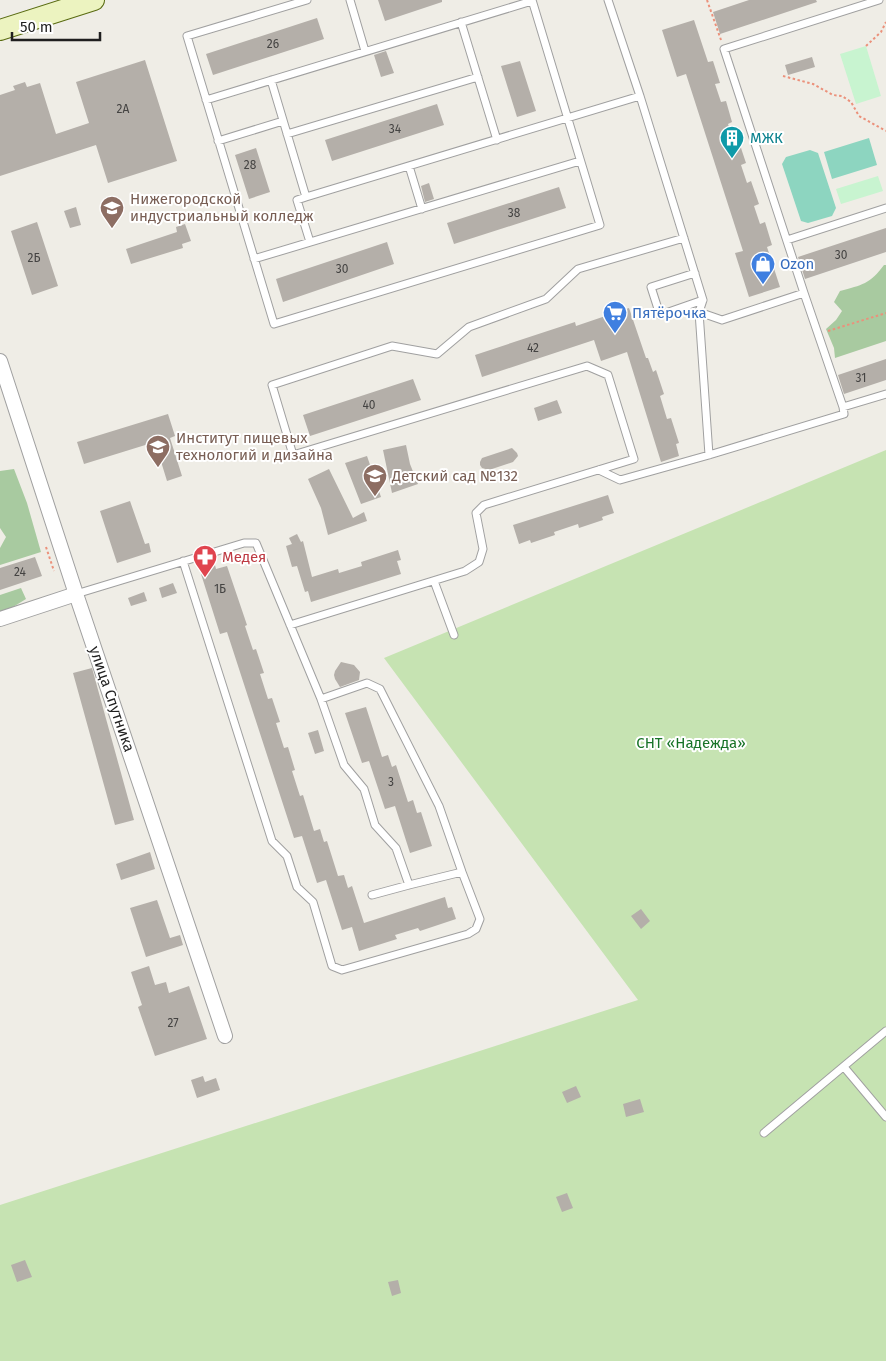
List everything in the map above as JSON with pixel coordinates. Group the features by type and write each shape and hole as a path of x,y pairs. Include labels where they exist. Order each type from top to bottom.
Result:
{"street":[{"path":"0,30 94,0"},
{"name":"улица Спутника","path":"0,361 76,594 225,1036"},
{"path":"0,620 76,594"}],"lane":[{"path":"206,100 532,0 600,225 274,324 218,141 187,36 307,0"},
{"path":"350,0 365,51"},
{"path":"608,0 640,96 703,300 699,312 709,455"},
{"path":"599,470 620,480 844,414 844,407 804,293 724,49 879,0"},
{"path":"461,22 497,140"},
{"path":"287,134 478,77"},
{"path":"270,80 306,197"},
{"path":"310,242 297,200 640,96"},
{"path":"218,141 283,121"},
{"path":"254,259 580,161"},
{"path":"409,166 422,209"},
{"path":"787,240 886,208"},
{"path":"290,625 465,571 479,562 483,549 476,512 484,505 634,459 608,375 588,366 293,455 272,386 392,346 437,354 469,326 546,299 578,269 684,238"},
{"path":"695,273 651,287 660,315 703,300"},
{"path":"699,312 722,320 804,293"},
{"path":"844,407 886,394"},
{"path":"76,594 244,543 256,543 321,699 344,765 364,788 375,825 396,848 409,885"},
{"path":"184,561 272,841 287,856 297,887 313,902 332,966 342,970 468,934 476,929 480,919 439,806 380,689 367,684 321,699"},
{"path":"434,581 454,635"},
{"path":"372,895 462,872"},
{"path":"764,1133 886,1031"},
{"path":"844,1067 886,1117"}],"path":[{"path":"707,0 724,49"},
{"path":"866,46 881,32 886,22"},
{"path":"783,76 813,84 833,95 842,96 851,102 859,116 886,131"},
{"path":"818,334 886,313"}],"green space":[{"path":"866,46 881,96 856,104 840,54"},
{"path":"869,138 877,165 832,179 824,152"},
{"path":"810,150 818,153 836,208 832,216 808,223 801,221 782,164 786,157"},
{"path":"878,176 883,191 841,204 836,189"},
{"path":"886,265 886,341 835,358 834,348 826,329 842,311 834,302 840,291 865,283"},
{"name":"СНТ «Надежда»","path":"886,450 886,1361 0,1361 0,1205 638,1000 384,658"},
{"path":"14,469 27,503 41,552 0,565 0,548 6,537 0,528 0,471"},
{"path":"21,588 26,599 0,615 0,595"}],"building":[{"path":"378,0 442,0 442,2 385,21"},
{"path":"749,0 816,0 817,2 720,34 713,12"},
{"path":"317,18 324,39 213,75 206,54"},
{"name":"МЖК","path":"694,20 708,62 713,61 720,83 715,84 721,102 726,101 732,122 728,124 734,143 739,141 746,163 741,165 747,183 751,181 759,204 754,206 760,224 765,222 772,245 767,247 780,287 749,297 735,253 743,251 686,74 677,77 662,30"},
{"path":"386,51 394,73 381,77 374,55"},
{"path":"812,57 815,67 788,75 785,65"},
{"path":"145,60 177,161 108,183 96,145 0,176 0,95 15,90 13,86 25,82 27,87 40,83 56,134 89,123 76,82"},
{"path":"520,61 536,111 517,117 501,66"},
{"path":"437,104 444,125 332,161 325,140"},
{"path":"256,148 270,192 249,199 235,155"},
{"path":"429,183 434,199 425,202 421,186"},
{"path":"559,187 566,208 454,244 447,223"},
{"path":"76,207 81,225 70,228 64,211"},
{"path":"37,222 58,286 32,295 11,231"},
{"path":"185,224 191,241 182,244 183,248 131,264 126,249 177,232 176,227"},
{"path":"886,228 886,252 805,279 798,257"},
{"path":"387,242 394,264 283,302 276,279"},
{"path":"629,308 646,358 648,358 653,372 656,370 664,394 660,396 667,419 671,418 679,443 676,444 679,456 661,462 627,352 601,361 594,340 482,377 475,355 575,322 576,326"},
{"path":"886,359 886,380 844,394 838,375"},
{"path":"413,379 421,400 310,436 303,415"},
{"path":"557,400 562,413 538,421 534,408"},
{"path":"168,414 175,436 170,438 182,476 167,481 155,442 84,464 77,442"},
{"path":"406,445 410,464 418,484 392,493 383,450"},
{"path":"512,448 518,456 513,462 489,470 482,468 480,465 482,458"},
{"path":"367,456 381,497 361,504 345,463"},
{"path":"329,469 353,518 364,512 367,521 328,535 321,508 308,479"},
{"path":"608,495 614,513 602,517 603,520 579,528 578,524 554,532 555,535 531,543 530,540 519,544 513,525"},
{"path":"130,501 145,544 149,543 151,552 117,563 100,511"},
{"path":"297,534 301,542 303,541 312,577 338,569 339,573 362,566 361,562 398,550 401,560 397,561 401,574 311,602 308,591 305,592 297,566 292,567 286,546 292,544 289,538"},
{"path":"35,557 42,576 0,590 0,568"},
{"path":"215,565 216,569 227,566 247,625 245,626 253,650 256,649 264,673 260,674 268,699 272,698 280,722 276,723 284,748 288,747 295,770 292,771 300,796 303,795 314,831 320,829 324,842 327,841 338,876 344,875 348,888 352,886 364,923 445,897 448,908 452,907 456,919 420,931 418,928 395,935 397,939 359,951 352,927 342,930 326,880 317,883 302,836 294,838 227,632 220,634 201,574 207,572 205,568"},
{"path":"173,583 177,593 162,598 159,588"},
{"path":"144,592 147,601 131,606 128,598"},
{"path":"341,662 354,665 360,672 359,680 340,687 334,675"},
{"path":"92,668 134,820 115,825 73,673"},
{"path":"366,707 382,757 388,755 392,767 396,765 408,802 413,800 417,813 421,812 432,846 410,853 395,806 385,809 369,761 362,763 345,713"},
{"path":"318,730 324,751 315,754 308,733"},
{"path":"150,852 155,869 121,880 116,864"},
{"path":"157,900 170,938 180,935 183,945 146,957 130,908"},
{"path":"641,909 650,921 641,929 631,916"},
{"path":"149,966 155,985 166,982 169,993 189,986 207,1039 155,1056 138,1007 142,1005 131,972"},
{"path":"203,1076 205,1082 216,1078 220,1090 197,1098 191,1080"},
{"path":"576,1086 581,1097 567,1103 562,1092"},
{"path":"640,1099 644,1112 626,1117 623,1104"},
{"path":"567,1193 573,1208 562,1212 556,1197"},
{"path":"25,1260 32,1277 17,1282 11,1265"},
{"path":"398,1280 401,1293 392,1296 388,1282"}],"place":[{"name":"МЖК","path":"732,159"},
{"name":"Нижегородской индустриальный колледж","path":"112,229"},
{"name":"Ozon","path":"763,285"},
{"name":"Пятёрочка","path":"615,334"},
{"name":"Институт пищевых технологий и дизайна","path":"158,468"},
{"name":"Детский сад №132","path":"375,497"},
{"name":"Медея","path":"205,578"}]}
